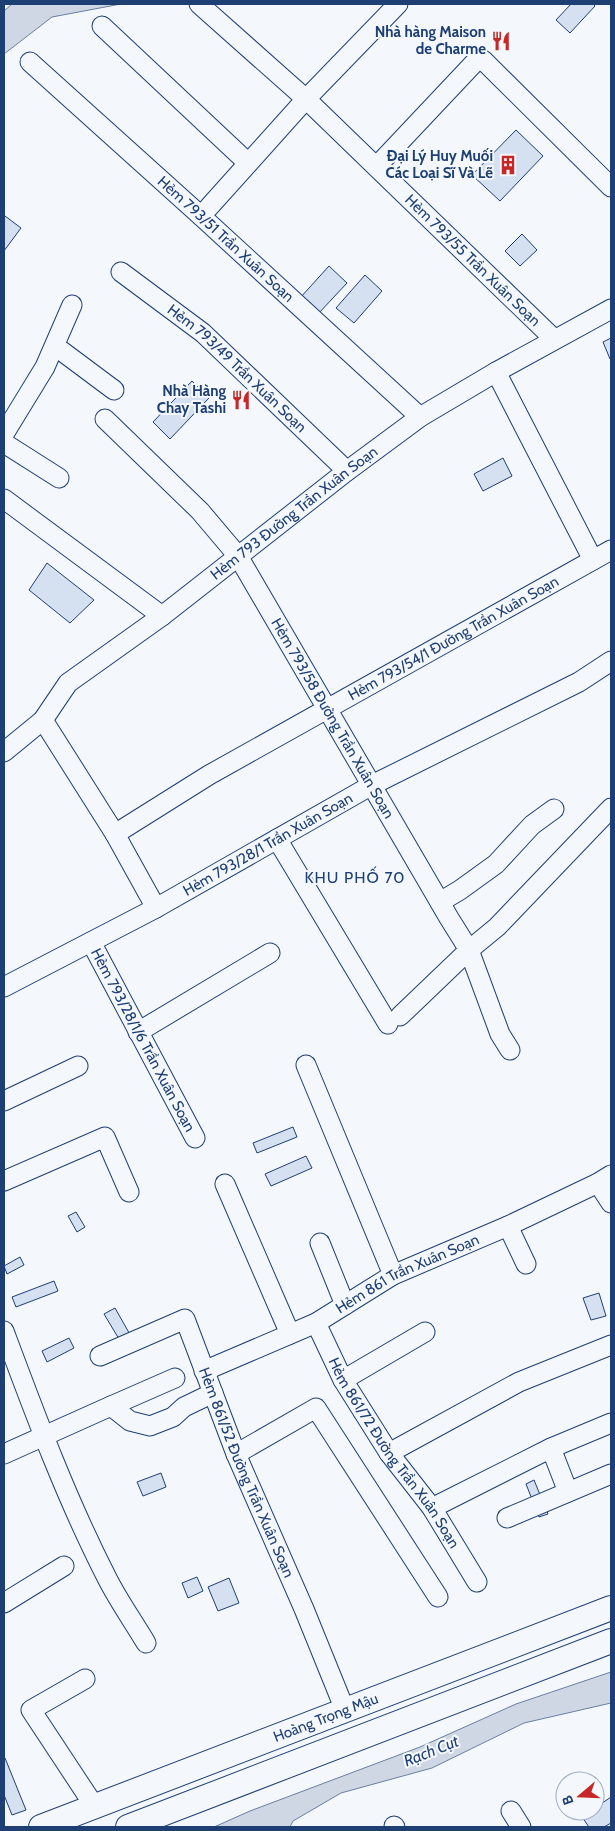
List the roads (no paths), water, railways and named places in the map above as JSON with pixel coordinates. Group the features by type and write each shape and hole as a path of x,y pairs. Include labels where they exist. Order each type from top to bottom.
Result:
{"main road":[{"name":"Hoàng Trọng Mậu","path":"50,1826 95,1806 611,1608"},
{"name":"Hoàng Trọng Mậu","path":"128,1827 611,1641"},
{"path":"345,1710 356,1740"}],"street":[{"name":"Hẻm 793/55 Trần Xuân Soạn","path":"199,4 306,99 554,339"},
{"path":"201,216 306,99 398,4"},
{"path":"102,26 248,163"},
{"path":"377,166 476,61 483,60 611,187"},
{"name":"Hẻm 793/51 Trần Xuân Soạn","path":"30,62 420,417"},
{"name":"Hẻm 793/49 Trần Xuân Soạn","path":"121,272 203,334 347,471"},
{"path":"4,434 45,367 72,305"},
{"name":"Hẻm 793 Đường Trần Xuân Soạn","path":"4,752 43,720 68,683 162,616 347,471 420,417 554,339 611,309"},
{"path":"55,346 114,390"},
{"path":"496,372 593,560"},
{"name":"Hẻm 793/58 Đường Trần Xuân Soạn","path":"105,419 200,511 238,556 469,950 484,995 500,1034 510,1050"},
{"path":"4,444 59,478"},
{"path":"4,499 162,616"},
{"name":"Hẻm 793/54/1 Đường Trần Xuân Soạn","path":"115,834 209,775 611,550"},
{"name":"Hẻm 793/28/1 Trần Xuân Soạn","path":"4,987 156,908 372,785 580,682 611,661"},
{"path":"43,720 115,834 156,908"},
{"path":"277,839 394,1020 469,950 497,927 611,808"},
{"path":"440,902 496,864 532,825 554,810"},
{"name":"Hẻm 793/28/1/6 Trần Xuân Soạn","path":"91,942 195,1138"},
{"path":"138,1032 270,953"},
{"path":"306,1065 393,1275"},
{"path":"4,1101 78,1066"},
{"path":"4,1181 105,1137 129,1192"},
{"path":"604,1179 611,1203"},
{"name":"Hẻm 861 Trần Xuân Soạn","path":"204,1371 316,1323 393,1275 508,1226 604,1179"},
{"path":"225,1184 290,1334"},
{"path":"508,1226 526,1264"},
{"path":"320,1243 345,1305"},
{"name":"Hẻm 861/52 Đường Trần Xuân Soạn","path":"100,1356 186,1319 236,1454 345,1710"},
{"name":"Hẻm 861/72 Đường Trần Xuân Soạn","path":"316,1323 343,1380 389,1453 432,1508 477,1582"},
{"path":"4,1331 44,1436 107,1578 146,1643"},
{"path":"343,1380 425,1332"},
{"path":"389,1453 519,1382 611,1345"},
{"path":"4,1454 175,1378"},
{"path":"111,1406 130,1421 150,1426 173,1417 184,1407 213,1393"},
{"path":"236,1454 316,1408 438,1597"},
{"path":"432,1508 551,1448 611,1423"},
{"path":"551,1448 568,1492"},
{"path":"507,1518 611,1474"},
{"path":"4,1603 64,1566"},
{"path":"85,1679 30,1710 95,1806"},
{"path":"511,1811 521,1827"}],"water":[{"path":"12,4 121,4 52,17 4,54 4,11"},
{"name":"Rạch Cụt","path":"611,1672 611,1703 524,1723 432,1768 341,1793 293,1821 290,1827 214,1827 250,1811 420,1747 516,1704"}],"place":[{"name":"Nhà hàng Maison de Charme","path":"501,41"},
{"name":"Đại Lý Huy Muối Các Loại Sĩ Và Lẽ","path":"508,165"},
{"name":"Nhà Hàng Chay Tashi","path":"241,400"}],"district":[{"name":"KHU PHỐ 70","path":"355,877"}]}
